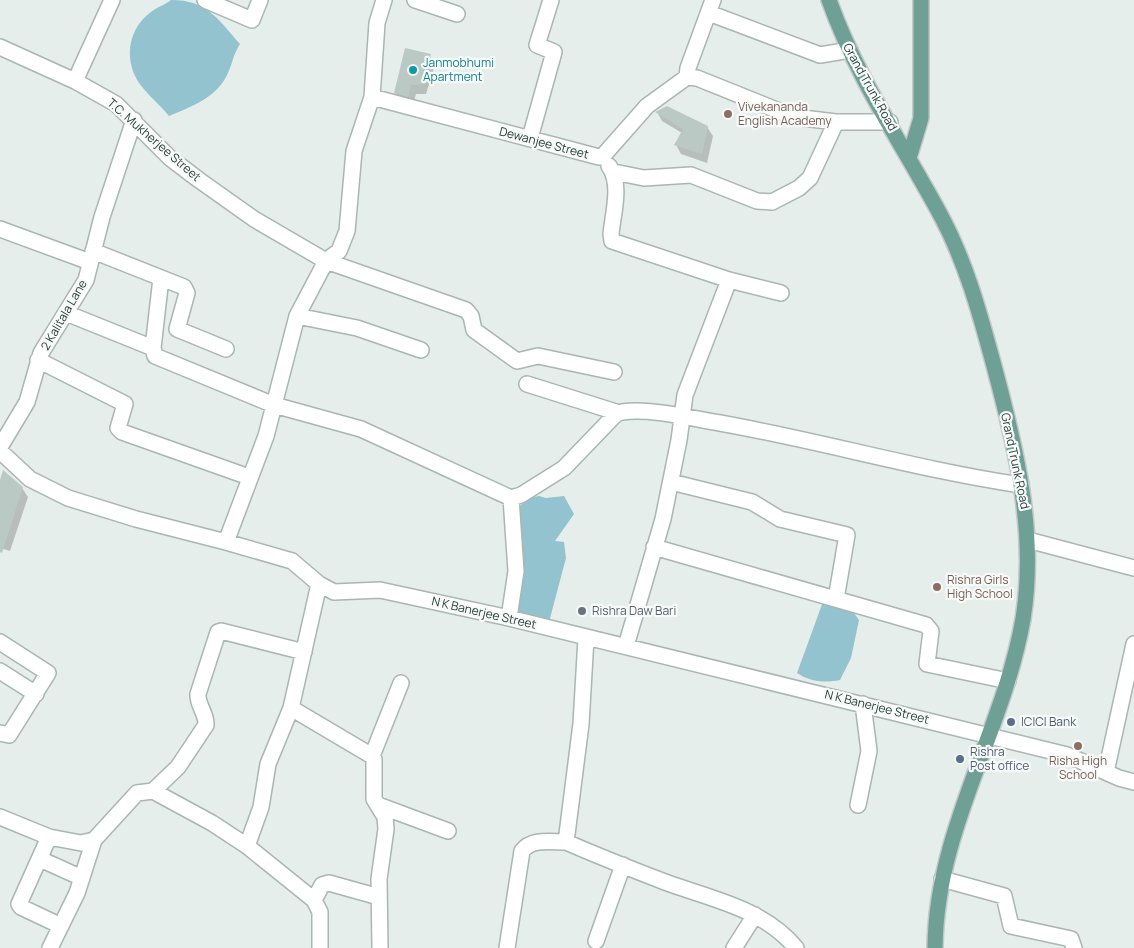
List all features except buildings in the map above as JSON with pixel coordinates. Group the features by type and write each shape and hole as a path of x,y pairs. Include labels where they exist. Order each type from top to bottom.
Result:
{"main road":[{"name":"Grand Trunk Road","path":"829,0 850,50 941,216 976,299 1000,388 1021,484 1028,540 1023,618 1008,681 990,735 971,780 942,879 935,948"},
{"path":"909,158 921,118 921,0"}],"street":[{"path":"75,81 112,0"},
{"path":"205,0 250,20 254,18 260,0"},
{"path":"226,542 266,436 297,316 326,261 339,251 349,222 355,145 372,97 377,23 384,0"},
{"path":"415,0 458,14"},
{"path":"530,138 554,52 537,45 551,0"},
{"path":"850,50 820,55 711,6 688,68 687,77 697,78 794,117 836,122 890,122"},
{"name":"T.C. Mukherjee Street","path":"0,46 75,81 116,104 170,158 199,180 254,219 326,261 466,310 472,316 474,330 517,361 538,356 614,372"},
{"name":"Dewanjee Street","path":"372,97 602,156 647,106 687,77"},
{"name":"2 Kalitala Lane","path":"0,449 27,402 38,360 86,280 134,120"},
{"path":"614,172 644,178 691,175 757,202 772,202 799,188 810,178 836,122"},
{"path":"602,156 614,172 616,184 612,241 729,280 781,293"},
{"path":"0,228 161,278 184,287 187,291 177,329 226,349"},
{"path":"161,278 153,348 155,356 274,405 361,430 511,498 521,495 564,468 619,413"},
{"path":"626,646 670,482 685,395 729,280"},
{"path":"66,313 153,348"},
{"path":"297,316 357,328 421,350"},
{"path":"38,360 125,404 126,407 118,428 122,432 249,477"},
{"path":"527,384 619,413 628,411 682,417 807,440 966,477 1021,484"},
{"name":"N K Banerjee Street","path":"0,449 30,479 68,498 136,519 292,561 319,584 334,592 380,590 626,646 1067,755 1119,778 1134,782"},
{"path":"670,482 749,501 780,519 847,535 836,599"},
{"path":"508,618 515,586 516,564 511,498"},
{"path":"1028,540 1134,568"},
{"path":"654,547 929,626 931,631 927,663 929,665 1008,681"},
{"path":"247,846 261,807 268,764 292,708 319,584"},
{"path":"153,792 178,767 206,725 206,720 198,702 198,694 218,632 221,631 304,652"},
{"path":"566,842 576,778 584,698 586,638"},
{"path":"0,642 47,672 47,676 9,735 0,732"},
{"path":"1106,772 1134,644"},
{"path":"0,670 36,694"},
{"path":"372,756 401,683"},
{"path":"858,805 869,752 863,704"},
{"path":"292,708 372,756 374,761 374,797 385,817 386,830 378,897 380,948"},
{"path":"50,948 78,893 94,840 137,793 153,792 212,823 247,846 314,900 320,912 320,948"},
{"path":"378,805 448,831"},
{"path":"0,817 49,837 81,843 94,840"},
{"path":"49,837 19,906 61,926"},
{"path":"506,948 522,851 532,843 566,842 623,866 735,905 755,915 779,932 796,948"},
{"path":"40,859 82,878"},
{"path":"596,941 623,866"},
{"path":"942,879 1004,896 1012,926 1071,939 1074,948"},
{"path":"314,900 322,885 329,883 378,897"},
{"path":"734,948 755,915"}],"water":[{"path":"171,0 194,3 203,7 218,19 240,44 228,73 218,89 203,100 169,116 146,92 137,79 132,69 130,48 136,28 143,19 153,10"},
{"path":"539,496 546,498 564,496 574,514 555,541 564,542 566,558 549,622 519,617 516,510 528,498"},
{"path":"824,599 851,609 859,620 851,658 840,680 834,681 812,680 797,673"}],"place":[{"name":"Janmobhumi Apartment","path":"413,70"},
{"name":"Vivekananda English Academy","path":"728,114"},
{"name":"Rishra Girls High School","path":"937,587"},
{"name":"Rishra Daw Bari","path":"582,611"},
{"name":"ICICI Bank","path":"1011,722"},
{"name":"Risha High School","path":"1078,746"},
{"name":"Rishra Post office","path":"960,759"}]}
